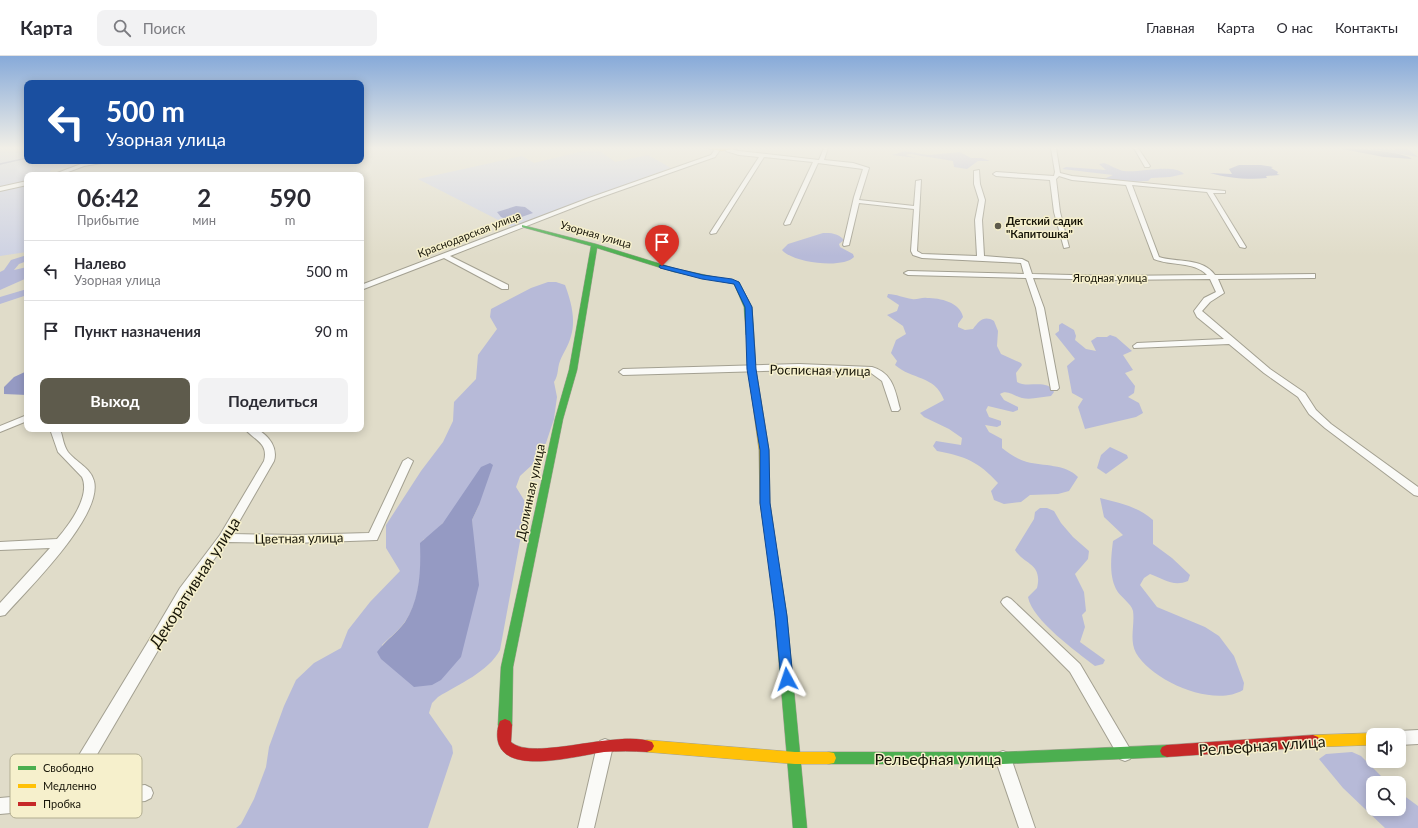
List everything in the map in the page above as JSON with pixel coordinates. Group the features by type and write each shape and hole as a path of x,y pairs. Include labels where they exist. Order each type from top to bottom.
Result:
{"street":[{"path":"0,189 22,184"},
{"name":"Краснодарская улица","path":"364,287 633,184"},
{"path":"713,232 744,184"},
{"path":"787,224 807,184"},
{"path":"846,244 856,201 862,184"},
{"path":"919,184 914,251 916,254 922,256 981,255 1022,260 1027,276 1037,295 1054,388"},
{"path":"977,184 982,200 979,216 981,255"},
{"path":"1056,184 1057,212 1066,247"},
{"path":"1128,184 1223,192"},
{"path":"1128,184 1156,258 1170,263 1197,264 1208,269 1213,276 1220,293 1207,300 1198,312 1267,371 1302,395 1312,412 1328,426 1418,492"},
{"path":"1209,191 1243,247"},
{"path":"856,201 917,208"},
{"name":"Узорная улица","path":"524,226 594,245 676,271 737,283 748,307 752,369"},
{"name":"Долинная улица","path":"506,746 504,740 508,667 532,541 573,370 594,245"},
{"path":"444,256 505,287"},
{"name":"Ягодная улица","path":"908,272 1111,278 1312,276"},
{"path":"1137,346 1231,341"},
{"name":"Росписная улица","path":"623,372 812,367 879,372 888,379 895,409"},
{"path":"752,369 764,450 765,503 781,616 795,758 800,828"},
{"path":"0,429 24,419"},
{"path":"0,611 61,543 79,518 90,489 88,480 83,471 63,452 56,432"},
{"name":"Декоративная улица","path":"88,754 173,610 224,538 271,457 270,448 264,440 254,432"},
{"name":"Цветная улица","path":"224,538 373,537 408,461"},
{"path":"0,546 61,543"},
{"path":"1008,602 1075,668 1125,754"},
{"path":"1406,738 1418,737"},
{"name":"Рельефная улица","path":"506,746 513,752 528,755 605,746 640,746 795,758 1003,758 1125,754 1306,741 1366,739"},
{"path":"586,828 605,746"},
{"path":"1003,758 1027,828"},
{"path":"0,806 10,805"}],"shaded area":[{"path":"0,184 24,184 24,252 0,256"},
{"path":"428,184 628,184 512,227"},
{"path":"516,206 525,207 533,213 510,221 501,217 497,212"},
{"path":"823,233 834,234 842,238 844,240 839,244 840,247 853,254 854,257 848,261 840,263 818,263 796,258 788,255 782,250 788,244"},
{"path":"24,256 24,262 19,264 14,270 24,268 24,279 0,290 0,272 4,270 11,260"},
{"path":"548,282 556,282 565,285 573,317 571,336 560,361 557,376 554,382 557,397 554,419 546,443 532,465 520,476 516,487 524,500 525,514 500,650 495,658 481,671 438,697 432,703 429,713 452,746 453,753 428,828 236,828 241,824 254,799 266,767 269,747 284,706 296,680 314,663 341,648 348,630 370,602 400,571 386,548 386,525 421,471 443,442 453,421 454,402 476,379 478,355 497,329 490,317 491,309 531,288","holes":["479,505 472,520 473,546 381,659 382,645 404,623 414,604 419,583 423,540 433,534 443,523"]},
{"path":"24,290 24,296 0,304 0,297"},
{"path":"888,294 912,299 932,298 954,304 961,312 963,317 958,324 958,327 965,330 973,329 980,321 985,319 994,321 998,331 997,346 1001,354 1021,363 1022,365 1016,373 1017,382 1026,385 1047,386 1054,392 1051,396 1029,399 1005,392 1000,394 1004,400 1018,407 1018,410 1013,412 988,406 986,410 989,417 1001,421 1001,425 997,427 985,425 989,432 1002,439 1002,448 1017,458 1027,462 1054,466 1073,473 1078,477 1069,491 1058,494 1030,495 1021,502 1004,504 994,500 991,491 998,483 978,465 956,455 937,451 933,446 936,441 961,445 962,438 949,429 924,417 920,413 944,400 935,386 895,365 897,361 891,353 896,340 906,334 903,326 887,315 897,311 899,305 887,297"},
{"path":"1062,323 1074,330 1076,336 1075,340 1086,349 1096,351 1091,341 1097,337 1107,337 1110,335 1116,337 1132,351 1123,355 1133,370 1125,373 1135,386 1134,393 1128,397 1139,403 1143,413 1136,417 1085,429 1078,407 1083,399 1072,393 1067,366 1075,359 1055,334 1059,331 1059,325"},
{"path":"24,372 24,395 4,394 4,387 14,377"},
{"path":"1110,447 1127,455 1128,458 1106,474 1097,468 1101,455"},
{"path":"490,463 493,465 472,520 479,585 461,657 441,680 432,685 414,687 381,659 377,652 405,622 414,604 420,574 420,543 443,523 481,467"},
{"path":"1100,498 1134,508 1141,511 1153,520 1153,544 1172,558 1190,575 1188,581 1183,583 1173,583 1150,574 1144,578 1140,585 1157,607 1205,627 1219,636 1234,656 1244,683 1243,690 1231,695 1216,696 1201,694 1185,689 1169,682 1155,673 1136,653 1133,643 1133,611 1130,605 1116,589 1111,572 1113,541 1123,535 1104,517"},
{"path":"1040,508 1047,508 1054,511 1061,523 1073,537 1089,551 1088,559 1075,574 1084,592 1086,611 1082,615 1085,627 1080,642 1105,660 1103,664 1095,666 1067,644 1046,625 1031,606 1028,597 1037,588 1037,574 1032,565 1015,550 1034,519 1035,512"},
{"path":"1352,752 1361,756 1366,761 1366,768 1373,768 1381,776 1366,776 1366,810 1343,788 1319,759 1326,754"},
{"path":"1406,797 1418,806 1418,828 1385,828 1372,816 1406,816"}],"traffic: fast":[{"path":"524,226 594,245 676,271 737,283 748,307 750,335"},
{"path":"505,725 507,667 559,419 573,370 594,245"},
{"path":"774,565 781,616 800,828"},
{"path":"829,758 1003,758 1167,751"}],"traffic: slow":[{"path":"750,335 752,369 764,450 765,503 774,565"},
{"path":"1313,741 1366,739"},
{"path":"647,746 795,758 829,758"}],"traffic: jam":[{"path":"505,725 504,737 506,746 516,752 527,754 554,753 604,746 647,746"},
{"path":"1167,751 1313,741"}],"place":[{"name":"Детский садик \"Капитошка\"","path":"998,226"}],"route":[{"path":"662,266 676,271 715,280 732,281 737,283 748,307 752,369 764,450 765,503 781,616 787,679"}]}
